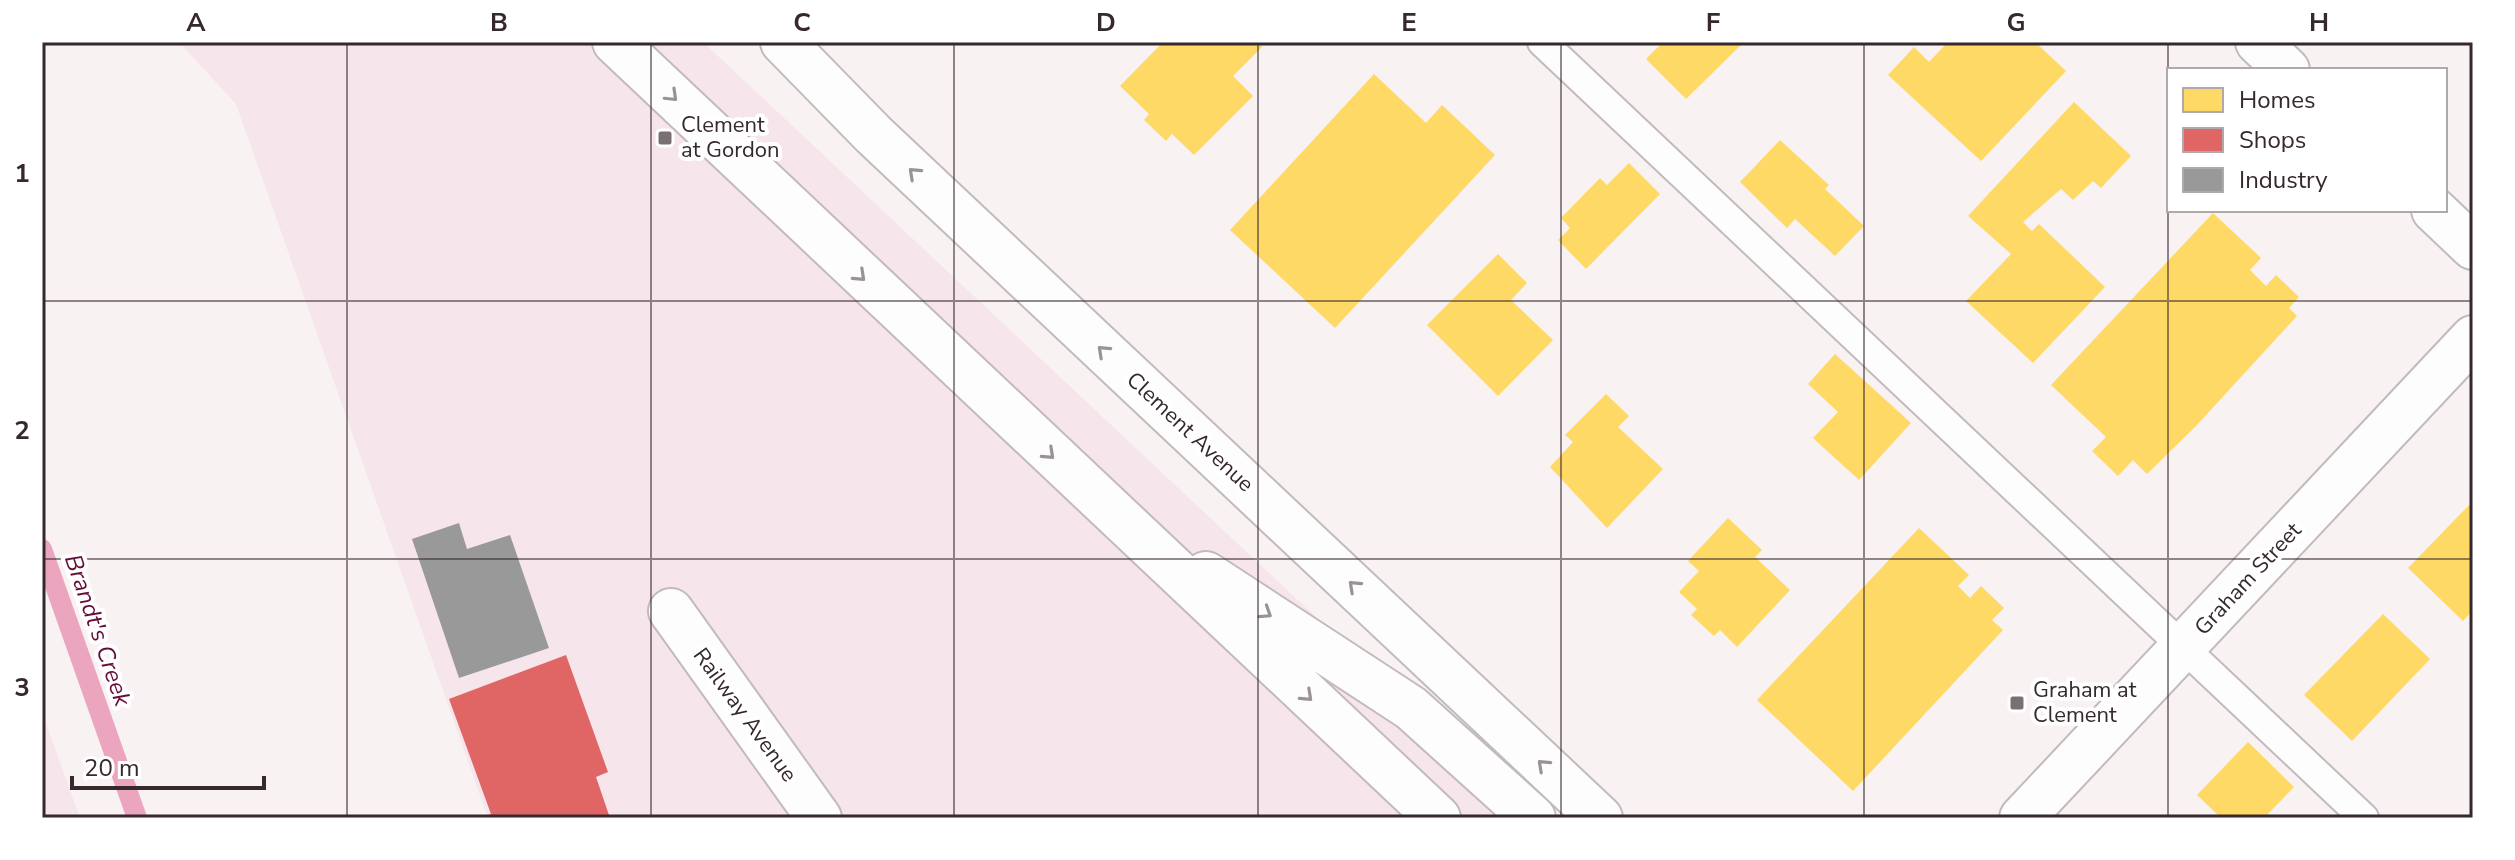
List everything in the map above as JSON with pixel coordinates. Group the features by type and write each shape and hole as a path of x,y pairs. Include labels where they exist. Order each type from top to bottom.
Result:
{"main road":[{"path":"615,42 1438,818"},
{"name":"Clement Avenue","path":"783,42 874,135 1600,818"},
{"path":"2258,42 2285,68"},
{"path":"2436,212 2473,247"},
{"name":"Graham Street","path":"2022,818 2473,338"},
{"path":"1107,509 1411,708 1533,818"},
{"name":"Railway Avenue","path":"671,611 819,818"}],"lane":[{"path":"1542,42 2364,818"}],"shaded area":[{"path":"179,42 703,42 1530,818 488,818 236,104"},
{"path":"42,712 80,818 42,818"}],"building: Homes":[{"path":"1163,42 1257,42 1262,47 1233,76 1253,96 1194,155 1172,134 1166,141 1144,120 1149,114 1120,86"},
{"path":"1663,42 1744,42 1686,99 1646,59"},
{"path":"1948,42 2035,42 2066,71 1981,161 1888,75 1914,47 1929,62"},
{"path":"1374,74 1426,123 1442,105 1495,155 1335,328 1230,230"},
{"path":"2074,102 2131,156 2101,188 2093,181 2073,200 2061,189 2023,222 2032,231 2039,224 2105,287 2033,363 1966,301 2011,254 1968,216"},
{"path":"1780,140 1829,185 1825,189 1864,226 1835,256 1795,219 1787,228 1740,182"},
{"path":"1629,163 1660,194 1586,269 1558,240 1570,228 1561,218 1600,178 1607,185"},
{"path":"2213,213 2261,258 2250,270 2266,286 2276,275 2299,297 2289,308 2297,316 2196,426 2147,474 2133,460 2118,476 2092,451 2106,437 2051,385"},
{"path":"1498,254 1527,283 1511,300 1553,340 1498,396 1427,325"},
{"path":"1835,354 1911,423 1859,480 1813,438 1838,412 1808,384"},
{"path":"1606,394 1629,416 1618,427 1663,469 1607,528 1550,467 1573,442 1565,435"},
{"path":"2473,501 2473,610 2463,621 2408,568"},
{"path":"1728,518 1762,550 1755,557 1790,590 1737,647 1720,630 1714,636 1691,615 1697,609 1679,592 1699,571 1688,561"},
{"path":"1919,528 1969,575 1958,586 1970,598 1981,586 2004,608 1992,620 2003,630 1853,791 1757,700"},
{"path":"2383,614 2430,659 2352,741 2304,695"},
{"path":"2248,742 2294,787 2264,818 2221,818 2197,795"}],"building: Shops":[{"path":"566,655 608,772 596,777 610,818 480,818 491,814 449,699"}],"building: Industry":[{"path":"459,523 467,549 510,535 549,648 459,678 412,539"}],"waterway":[{"name":"Brandt's Creek","path":"42,549 137,818"}],"place":[{"name":"Clement at Gordon","path":"665,138"},
{"name":"Graham at Clement","path":"2017,703"}]}
